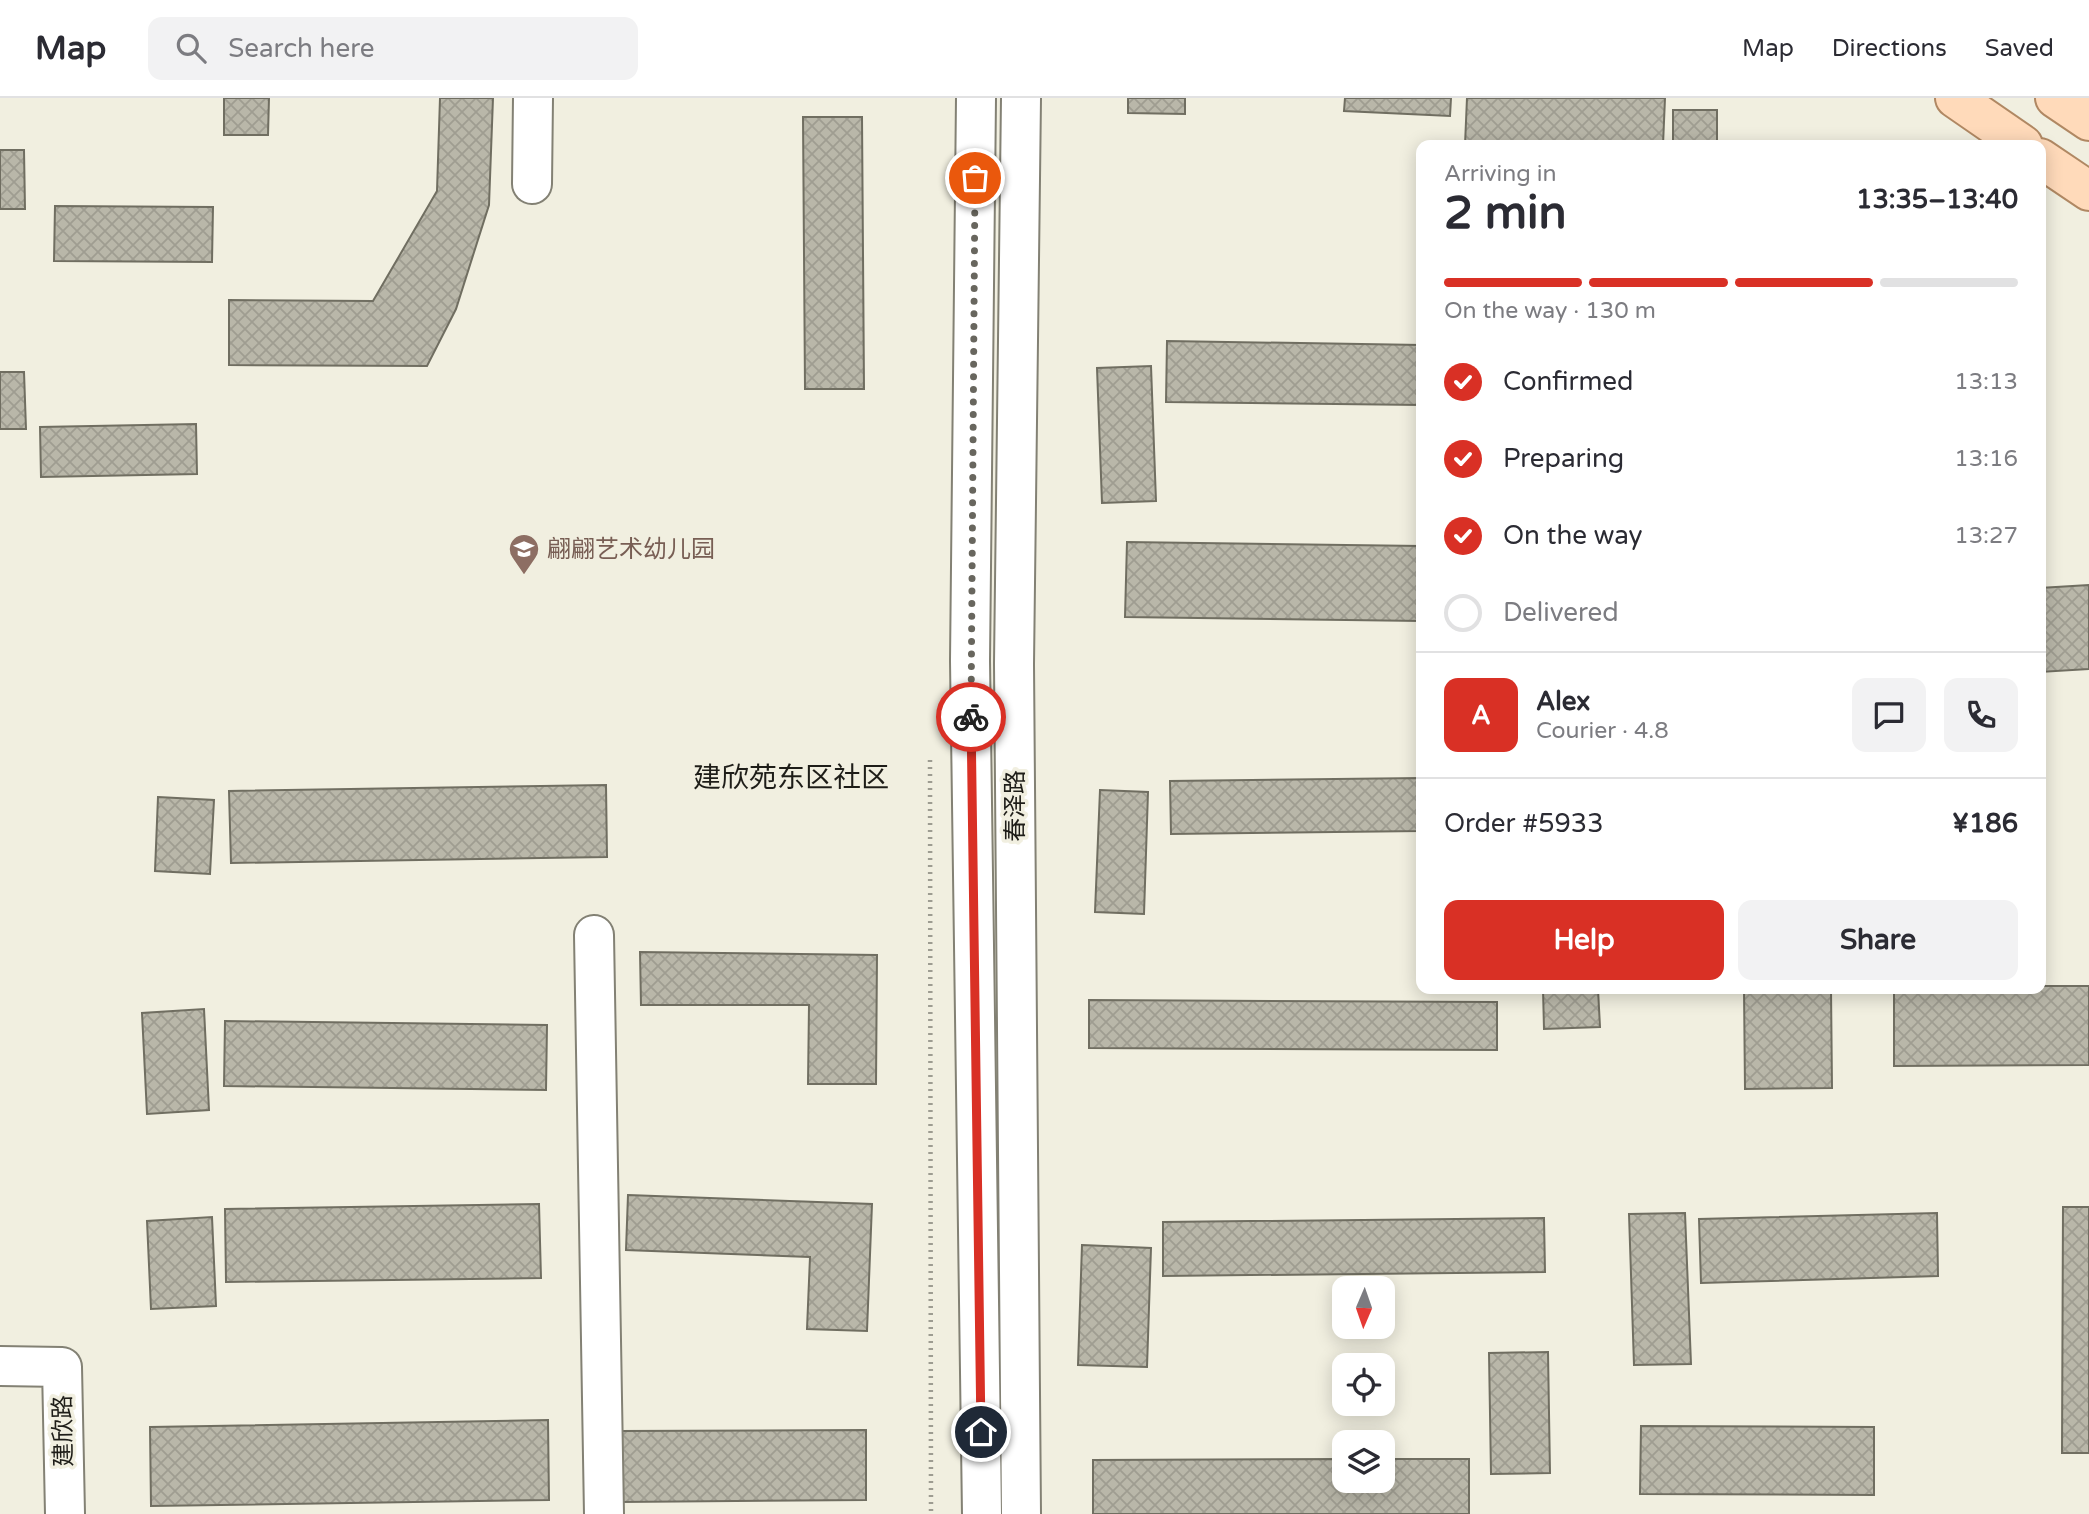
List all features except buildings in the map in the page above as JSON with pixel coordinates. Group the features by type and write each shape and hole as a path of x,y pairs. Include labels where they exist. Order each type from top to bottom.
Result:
{"main road":[{"path":"1955,98 2016,140"},
{"path":"2055,98 2089,121"},
{"path":"2046,162 2089,191"}],"street":[{"path":"532,184 533,98"},
{"name":"春泽路","path":"976,98 970,661 982,1514"},
{"name":"春泽路","path":"1021,98 1014,677 1021,1514"},
{"path":"594,935 604,1514"},
{"name":"建欣路","path":"0,1366 62,1367 65,1514"}],"way so far":[{"path":"971,717 975,178"}],"place":[{"name":"翩翩艺术幼儿园","path":"524,576"}],"district":[{"name":"建欣苑东区社区","path":"791,777"}],"route":[{"path":"971,717 981,1432"}]}
